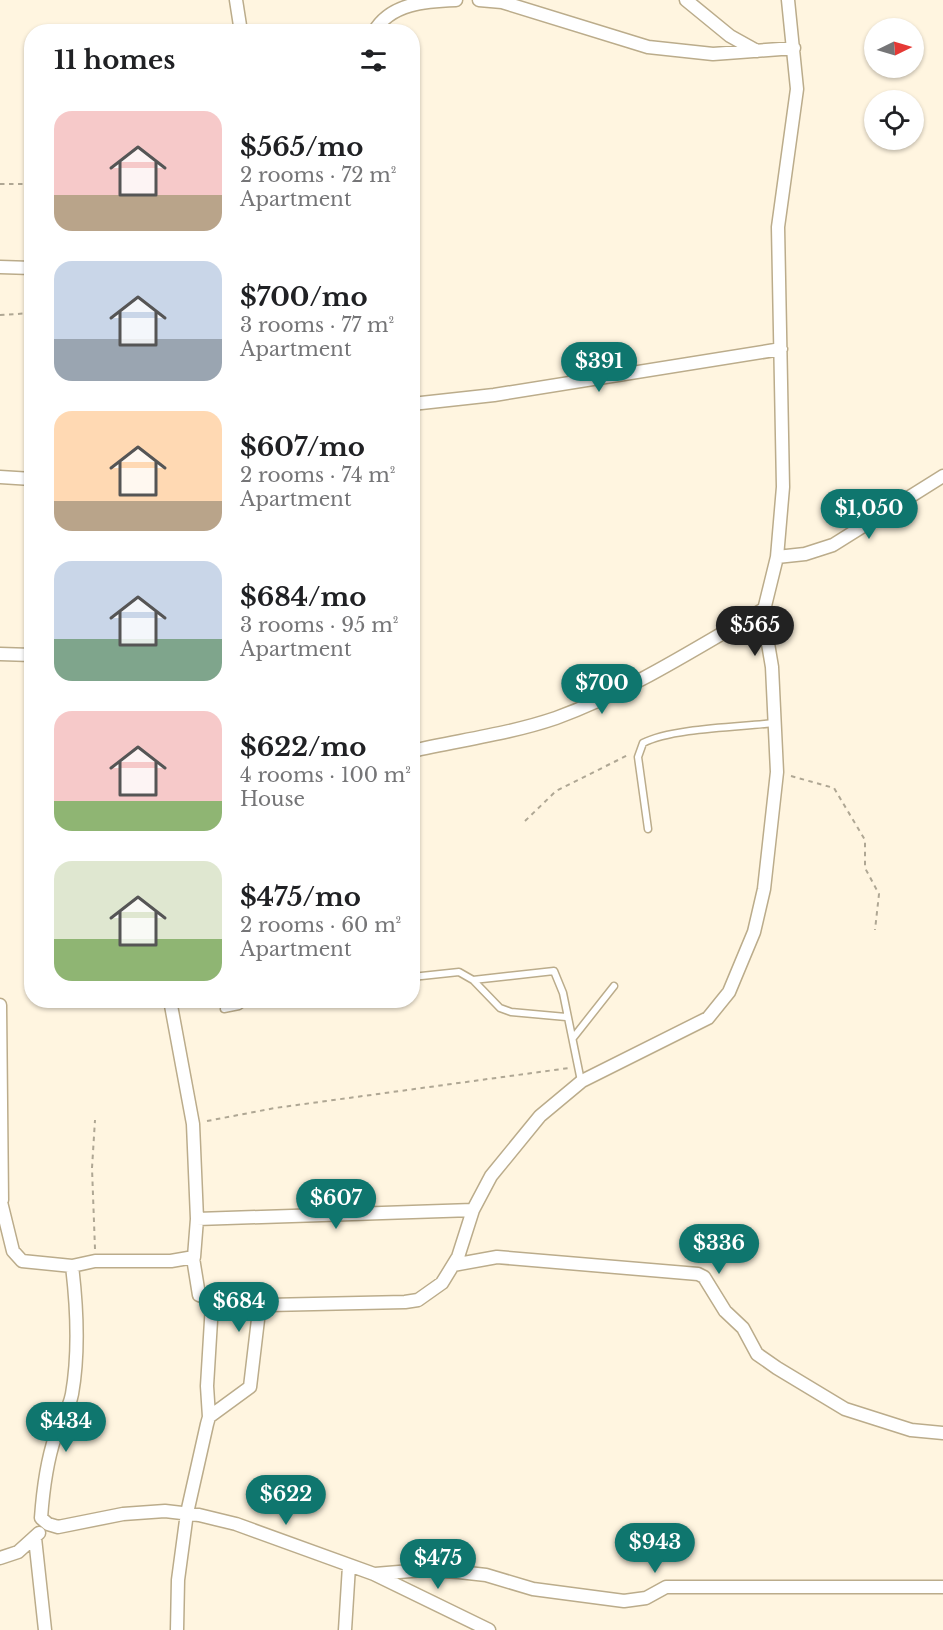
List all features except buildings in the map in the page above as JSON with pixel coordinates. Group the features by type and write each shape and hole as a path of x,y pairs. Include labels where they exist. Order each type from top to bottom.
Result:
{"street":[{"path":"236,0 240,24"},
{"path":"380,24 384,19 407,6 456,0"},
{"path":"479,0 502,2 648,47 713,54 794,48"},
{"path":"686,0 730,36 758,52"},
{"path":"209,1417 250,1387 255,1323 259,1311 264,1306 380,1304 418,1300 442,1283 453,1265 473,1210 491,1176 509,1151 540,1116 582,1081 708,1018 722,1003 750,942 760,912 777,772 772,667 764,609 771,589 777,557 783,487 778,226 797,89 788,0"},
{"path":"0,267 24,268"},
{"path":"420,403 494,395 781,349"},
{"path":"777,557 805,554 833,544 943,476"},
{"path":"0,477 24,478"},
{"path":"420,749 499,734 555,718 593,703 637,682 764,609"},
{"path":"0,654 24,655"},
{"path":"0,1005 1,1199 16,1257 22,1261 72,1266 95,1261 171,1261 193,1258"},
{"path":"171,1008 192,1124 197,1219 193,1258 199,1295 209,1299 212,1304 207,1386 209,1417 187,1512 178,1580 177,1630"},
{"path":"197,1219 473,1210"},
{"path":"453,1265 497,1257 698,1274 704,1277 725,1311 743,1328 757,1354 769,1363 845,1409 911,1430 943,1433"},
{"path":"72,1266 75,1299 73,1384 67,1410 50,1454 43,1487 41,1518 48,1524 58,1527 123,1514 187,1512 236,1524 374,1574 489,1630"},
{"path":"0,1558 18,1552 48,1524"},
{"path":"35,1538 45,1630"},
{"path":"345,1630 349,1566"},
{"path":"374,1574 423,1570 459,1572 486,1575 533,1588 624,1601 646,1598 666,1587 943,1587"}],"lane":[{"path":"648,829 639,750 643,743 651,739 775,723"},
{"path":"473,980 551,970 557,975 582,1081"},
{"path":"420,976 459,972 473,980 500,1008 511,1012 567,1017"},
{"path":"573,1038 614,986"},
{"path":"224,1009 229,1008"}],"path":[{"path":"0,184 24,184"},
{"path":"0,315 24,314"},
{"path":"525,821 556,791 639,750"},
{"path":"777,772 832,786 861,830 866,848 865,868 879,894 875,930"},
{"path":"192,1124 275,1108 580,1067"},
{"path":"95,1120 92,1168 95,1261"}]}
